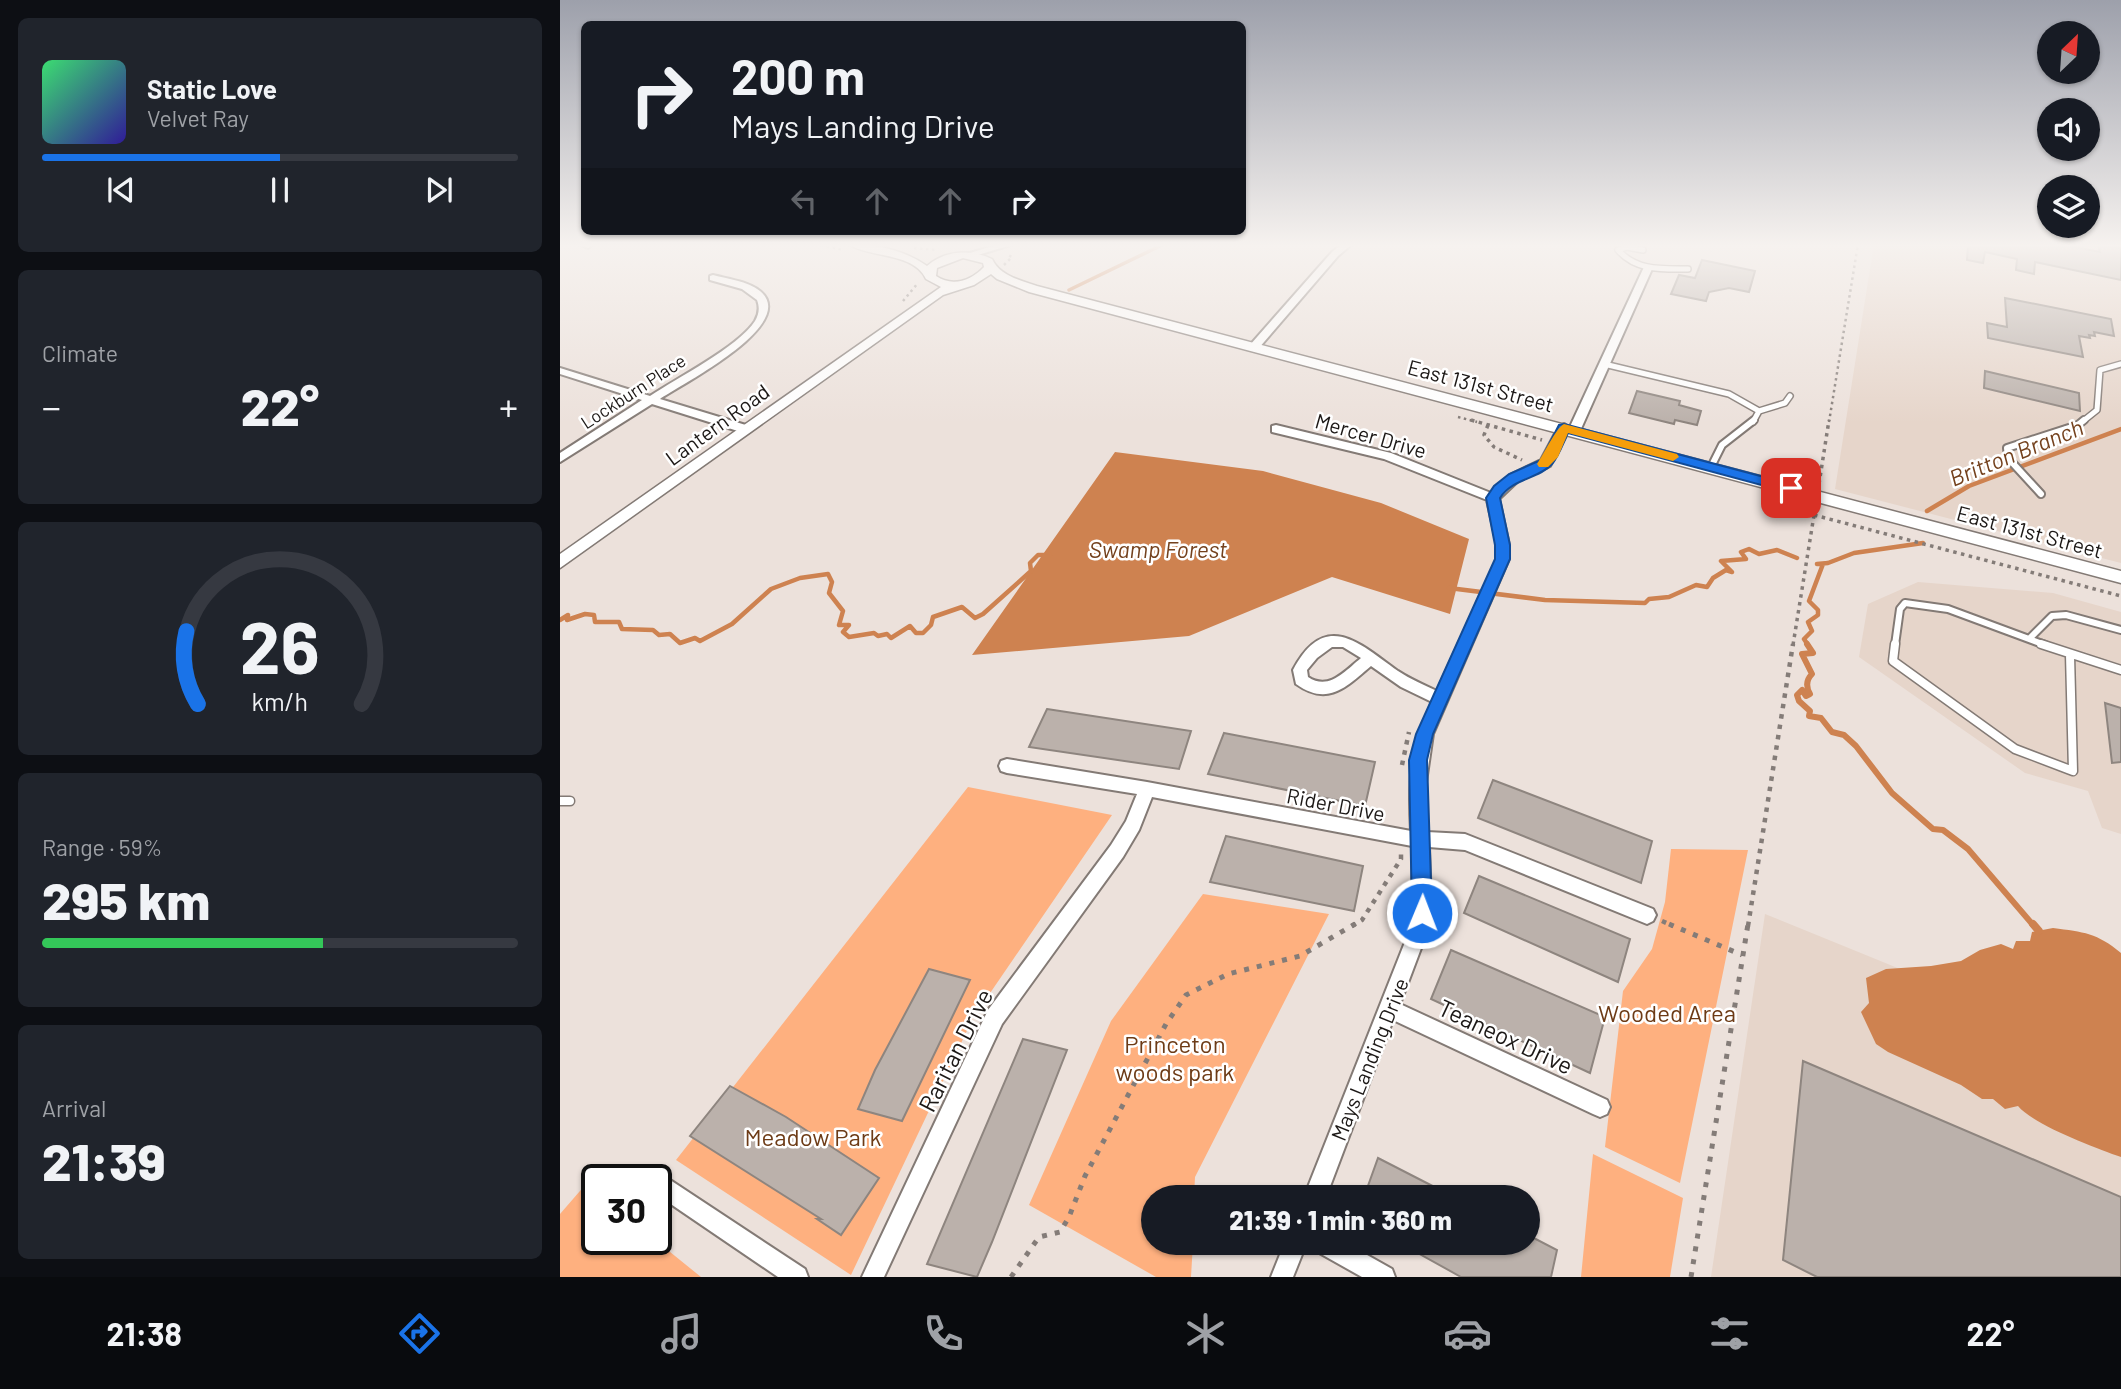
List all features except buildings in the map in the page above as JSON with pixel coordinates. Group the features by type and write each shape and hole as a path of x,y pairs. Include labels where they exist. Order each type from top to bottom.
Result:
{"street":[{"name":"Lockburn Place","path":"560,458 742,341 760,321 763,304"},
{"name":"Lantern Road","path":"898,320 909,304"},
{"name":"Lantern Road","path":"560,562 898,320 927,304"},
{"name":"East 131st Street","path":"1089,304 2121,577"},
{"path":"1254,347 1292,304"},
{"path":"1493,498 1514,478 1546,463 1569,430 1604,364 1631,304"},
{"path":"560,372 745,429"},
{"name":"Mercer Drive","path":"1276,429 1387,456 1493,498"},
{"name":"Mays Landing Drive","path":"1320,1185 1420,927 1423,897 1418,760 1425,734 1499,572 1503,545 1493,498"},
{"path":"1370,659 1325,691 1308,687 1301,680 1300,670 1309,656 1334,641 1349,642 1403,682 1441,699"},
{"name":"Rider Drive","path":"1007,766 1147,789 1401,838 1455,840 1477,846 1647,915"},
{"name":"Raritan Drive","path":"873,1277 995,1017 1117,851 1133,825 1147,789"},
{"name":"Teaneox Drive","path":"1390,1009 1600,1107"},
{"path":"672,1192 797,1277"},
{"path":"1282,1277 1291,1255"},
{"path":"1345,1255 1384,1277"}],"lane":[{"path":"1604,364 1729,394 1759,411"},
{"path":"2040,494 2010,461 2007,448 2078,425 2097,410 2100,370 2121,364"},
{"path":"1711,467 1720,444 1751,427 1759,411 1785,403 1790,396"},
{"path":"2070,655 2073,771 2015,749 1893,661 1900,609 1905,603 1915,601 1934,605 2070,655 2121,670"},
{"path":"2029,639 2052,616 2066,614 2121,630"},
{"path":"560,801 570,801"}],"path":[{"path":"1818,489 1848,304"},
{"path":"1691,1277 1816,501"},
{"path":"1814,515 2121,596"},
{"path":"1402,771 1403,755 1413,724"},
{"path":"1011,1277 1039,1237 1060,1232 1069,1217 1085,1176 1166,1024 1186,995 1228,974 1300,956 1362,920 1401,859 1401,838"},
{"path":"1647,915 1743,955"}],"shaded area":[{"path":"1865,304 2121,304 2121,563 1835,489"},
{"path":"1918,582 2053,593 2121,612 2121,834 2102,828 2088,791 2025,773 1859,657 1868,604"},
{"path":"1765,914 2121,1059 2121,1277 1711,1277"}],"green space":[{"name":"Meadow Park","path":"968,787 1112,815 973,1018 851,1275 676,1160"},
{"name":"Wooded Area","path":"1671,849 1748,850 1680,1183 1605,1147 1623,991 1652,949 1665,902"},
{"name":"Princeton woods park","path":"1203,894 1329,914 1195,1177 1195,1185 1141,1185 1141,1255 1192,1255 1191,1277 1156,1277 1029,1205 1111,1021"},
{"path":"1593,1154 1683,1198 1670,1277 1581,1277"},
{"path":"581,1190 581,1255 672,1254 701,1277 560,1277 560,1214"}],"water":[{"name":"Swamp Forest","path":"1115,452 1263,471 1381,503 1469,539 1450,614 1332,577 1189,636 972,655"},
{"path":"2053,928 2090,934 2121,953 2121,1157 2051,1128 2018,1106 2005,1109 1993,1099 1982,1099 1961,1085 1888,1052 1876,1044 1861,1012 1869,1003 1866,978 1886,969 1961,961 1980,950 2001,944 2013,949 2016,941 2030,941 2032,932"}],"waterway":[{"name":"Britton Branch","path":"1927,511 1969,486 2121,429"},
{"name":"Britton Branch","path":"1817,564 1828,563 1854,553 1923,543"},
{"path":"1449,588 1545,600 1645,603 1649,599 1669,597 1696,585 1707,587 1713,578 1726,570 1732,572 1721,561 1746,559 1741,552 1749,549 1759,554 1777,550 1797,558"},
{"path":"560,620 568,615 567,620 585,614 594,615 595,622 619,622 622,629 653,630 659,635 670,634 680,643 695,638 700,641 732,624 771,589 800,578 828,574 832,582 829,593 843,611 839,625 849,625 843,632 849,637 874,633 878,636 887,634 891,638 910,626 916,633 923,633 931,625 933,617 962,607 975,618 983,614 1031,571 1030,563 1038,555 1050,555"},
{"path":"1808,645 1804,639 1812,631 1808,622 1818,615 1818,610 1809,601 1823,564"},
{"path":"1807,644 1813,653 1802,654 1812,674 1807,684 1810,694 1806,696 1802,690 1797,695 1799,701 1810,711 1809,716 1821,718 1832,732 1844,735 1856,746 1892,793 1933,829 1943,830 1968,849 2034,926"},
{"path":"2033,924 2039,931"}],"slow traffic":[{"path":"1543,464 1551,457 1564,428 1673,457"}],"route":[{"path":"1422,913 1418,760 1425,734 1503,559 1503,545 1493,498 1499,490 1514,478 1546,463 1564,428 1791,488"}]}
